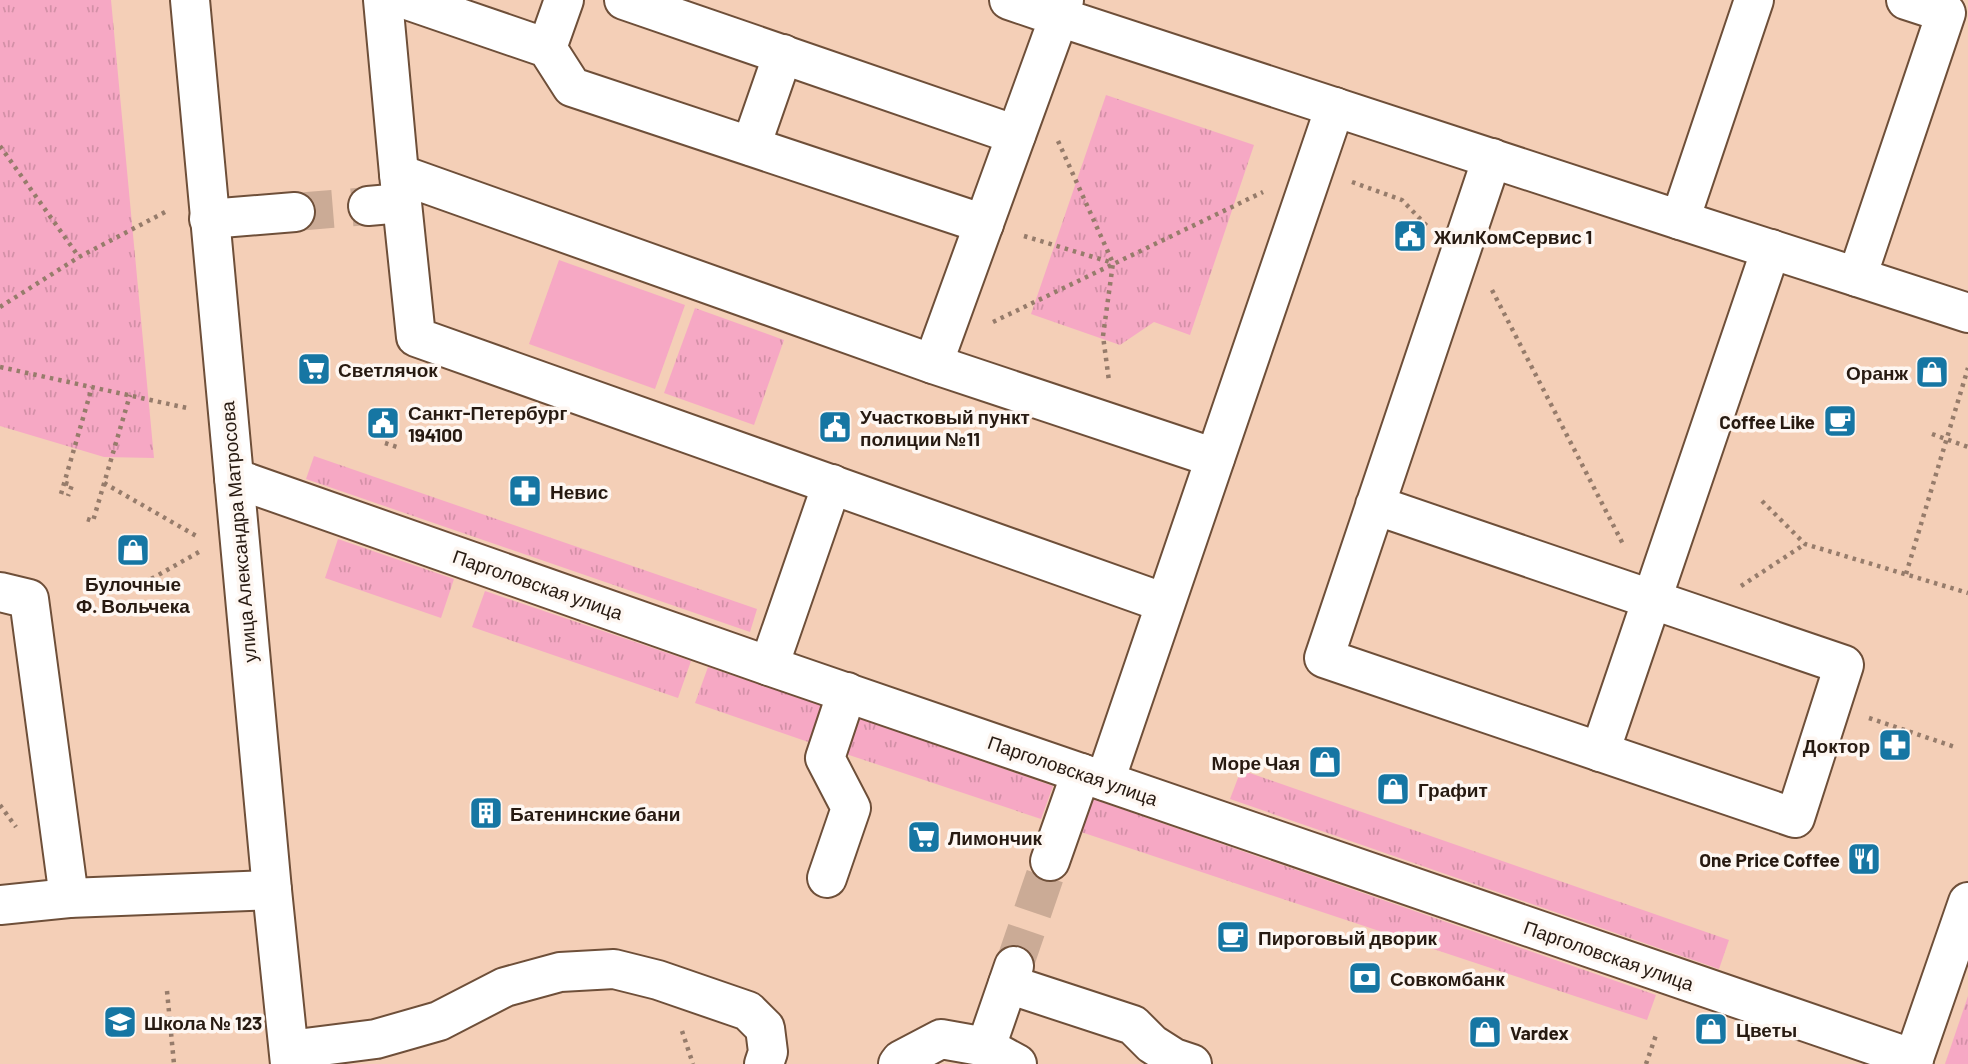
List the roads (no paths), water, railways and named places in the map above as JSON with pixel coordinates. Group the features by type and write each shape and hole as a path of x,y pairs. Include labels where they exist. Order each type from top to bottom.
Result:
{"street":[{"name":"улица Александра Матросова","path":"190,0 289,1057"},
{"path":"383,0 389,194 416,337 1166,603"},
{"path":"407,0 547,48 572,87 984,224"},
{"path":"547,48 564,0"},
{"path":"624,0 1016,135"},
{"path":"1009,0 1061,8 1335,107 1968,313"},
{"path":"1680,220 1754,0"},
{"path":"1857,277 1946,13 1906,0"},
{"path":"936,356 1061,8"},
{"path":"751,146 783,54"},
{"path":"1050,861 1093,777 1166,603 1335,107"},
{"path":"1375,505 1844,665 1795,818 1324,658 1375,505 1464,240 1492,158"},
{"path":"389,194 936,356 1114,424 1215,458"},
{"path":"209,219 295,212"},
{"path":"1600,752 1771,249"},
{"name":"Парголовская улица","path":"234,478 1913,1062"},
{"path":"769,666 832,484"},
{"path":"0,592 29,599 69,898"},
{"path":"827,878 850,808 825,758 847,692"},
{"path":"0,905 69,898 272,890"},
{"path":"1913,1062 1968,902"},
{"path":"289,1057 376,1039 439,1021 505,987 560,972 614,969 658,980 748,1011 765,1028 768,1052 764,1064"},
{"path":"898,1064 941,1039 1001,1055 1011,975 1133,1025 1152,1044 1174,1058 1192,1064"}],"tunnel":[{"path":"295,212 368,206"},
{"path":"1014,966 1050,861"}],"place":[{"name":"ЖилКомСервис 1","path":"1410,236"},
{"name":"Светлячок","path":"314,369"},
{"name":"Оранж","path":"1932,372"},
{"name":"Coffee Like","path":"1840,421"},
{"name":"Санкт-Петербург 194100","path":"383,423"},
{"name":"Участковый пункт полиции №11","path":"835,427"},
{"name":"Невис","path":"525,491"},
{"name":"Булочные Ф. Вольчека","path":"133,550"},
{"name":"Доктор","path":"1895,745"},
{"name":"Море Чая","path":"1325,762"},
{"name":"Графит","path":"1393,789"},
{"name":"Батенинские бани","path":"486,813"},
{"name":"Лимончик","path":"924,837"},
{"name":"One Price Coffee","path":"1864,859"},
{"name":"Пироговый дворик","path":"1233,937"},
{"name":"Совкомбанк","path":"1365,978"},
{"name":"Школа № 123","path":"120,1022"},
{"name":"Цветы","path":"1711,1029"},
{"name":"Vardex","path":"1485,1032"}]}
